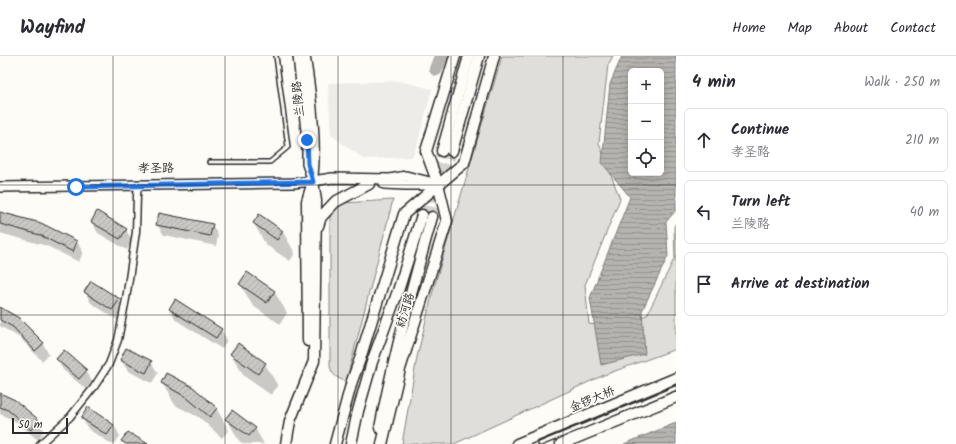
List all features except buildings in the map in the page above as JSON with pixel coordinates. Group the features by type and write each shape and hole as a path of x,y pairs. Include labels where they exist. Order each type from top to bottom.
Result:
{"main road":[{"name":"兰陵路","path":"298,56 307,140 308,164 313,182"},
{"name":"兰陵路","path":"305,56 314,140 315,163 313,182"},
{"name":"祊河路","path":"382,444 400,369 447,221 438,184 426,151 455,56"},
{"path":"469,56 447,151 479,56"},
{"path":"335,444 352,381 404,214 464,163 494,56"},
{"name":"孝圣路","path":"0,182 293,178 313,182 332,178 390,179 406,176 438,184"},
{"name":"孝圣路","path":"0,188 313,182 404,186 438,184"},
{"path":"286,444 290,421 314,361 316,201 313,182"},
{"path":"281,444 286,422 299,391 308,360 307,201 313,182"},
{"path":"316,234 321,217 332,205 369,184"},
{"name":"祊河路","path":"351,444 358,411 372,362 427,216 390,376 377,444"},
{"name":"金锣大桥","path":"517,444 676,378"},
{"path":"347,444 352,381"},
{"path":"562,444 676,397"}],"street":[{"path":"40,444 70,417 94,387 108,364 118,340 136,232 138,186"}],"lane":[{"path":"209,162 270,162 288,147 276,56"},
{"path":"540,444 676,388"}],"shaded area":[{"path":"502,56 613,56 608,65 599,143 620,199 585,285 589,324 612,327 647,315 675,257 674,227 676,223 676,349 604,375 454,444 402,444 417,357 434,287"},
{"path":"622,56 676,56 676,210 666,222 668,256 642,311 645,354 601,365 590,298 630,197 602,163 610,84"},
{"path":"399,81 432,89 418,142 412,157 364,159 331,135 328,83"},
{"path":"393,200 346,382 334,374 330,366 330,214 335,207 342,203"},
{"path":"676,423 676,444 624,444"}],"waterway":[{"path":"436,69 441,56"}],"tunnel":[{"path":"422,215 442,151"},
{"path":"432,217 452,151"}],"route":[{"path":"76,187 313,182 308,164 307,140"}]}
